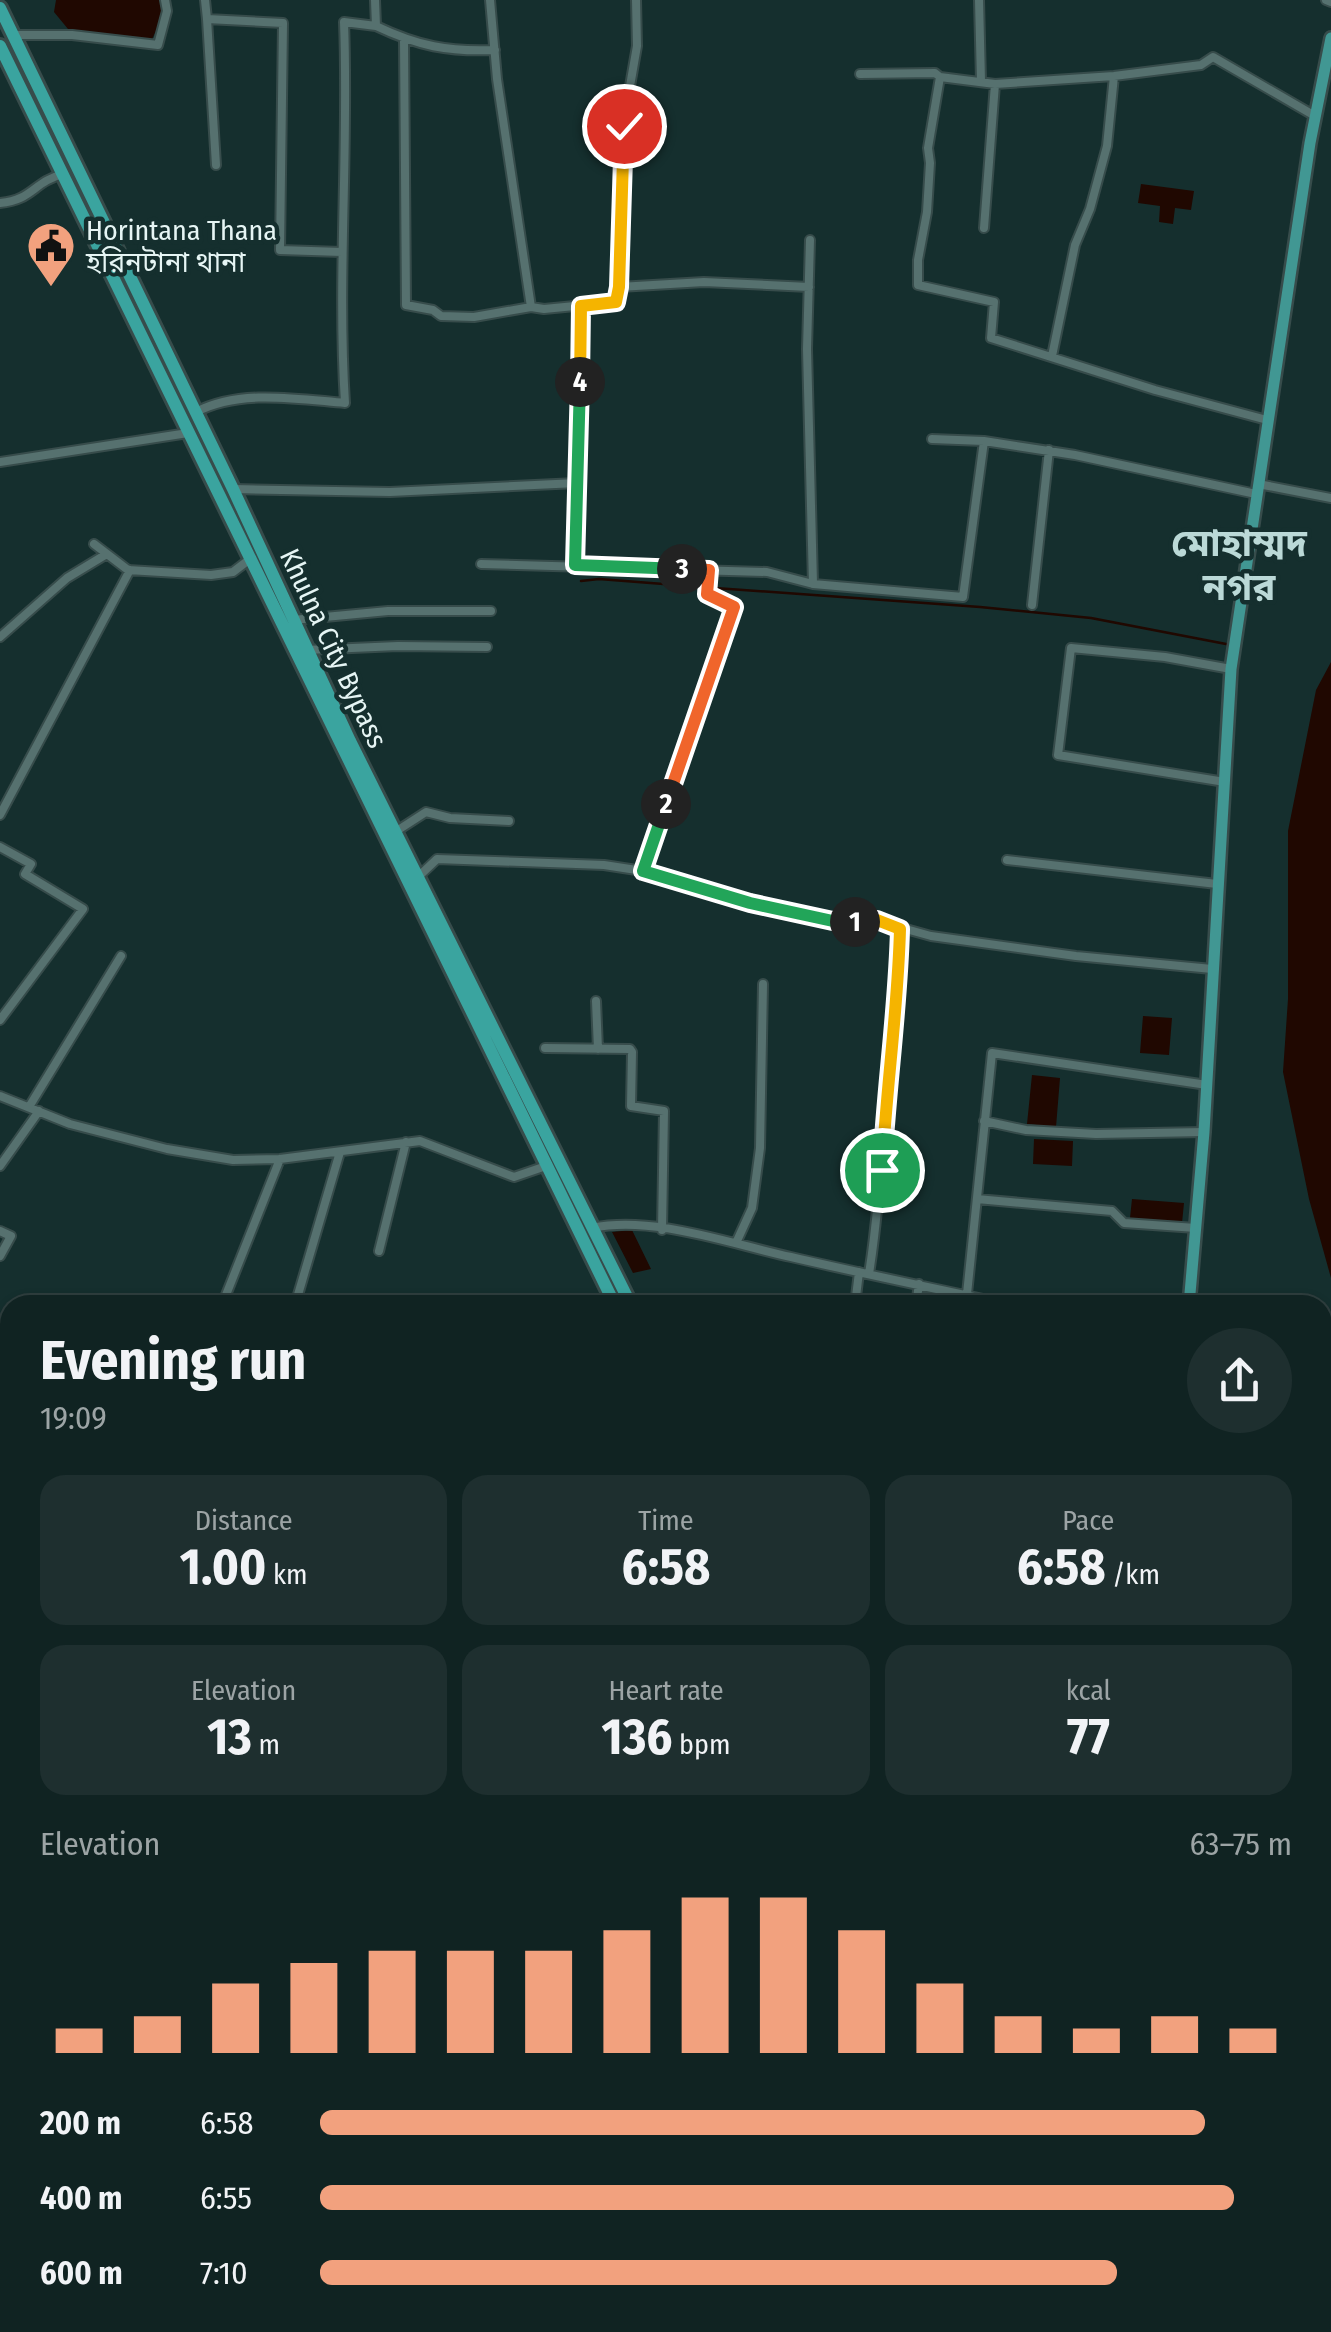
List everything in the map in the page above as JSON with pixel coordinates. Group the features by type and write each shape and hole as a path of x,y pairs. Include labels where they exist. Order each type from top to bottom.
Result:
{"highway":[{"name":"Khulna City Bypass","path":"0,8 233,489 306,650 627,1295"},
{"name":"Khulna City Bypass","path":"0,46 610,1295"}],"main road":[{"path":"1191,1295 1231,669 1314,116 1331,38"}],"street":[{"path":"12,35 72,35 158,45 168,10 165,0"},
{"path":"204,0 216,165"},
{"path":"375,0 376,26"},
{"path":"490,0 531,306"},
{"path":"404,39 404,301 411,308 433,310 441,316 474,317 531,306 544,309 616,302 624,126 636,46 636,0"},
{"path":"980,0 981,81"},
{"path":"207,19 283,23 280,250 342,252"},
{"path":"196,412 208,405 243,398 345,404 344,22 376,26 404,39 452,52 494,50"},
{"path":"860,74 935,74 995,84 1114,76 1202,65 1212,57 1314,116"},
{"path":"1052,356 1075,245 1090,209 1107,146 1114,76"},
{"path":"940,77 928,148 930,164 918,285 994,302 992,338 1155,390 1267,420"},
{"path":"984,228 995,84"},
{"path":"0,203 22,201 47,178 62,174"},
{"path":"810,240 813,584"},
{"path":"619,287 704,282 809,286"},
{"path":"575,565 581,306"},
{"path":"0,462 188,433"},
{"path":"932,439 1050,450 1257,489 1331,498"},
{"path":"481,564 766,572 813,584 963,597 984,441"},
{"path":"1032,605 1050,450"},
{"path":"233,489 390,492 577,483"},
{"path":"94,544 130,570 211,576 233,572 250,559"},
{"path":"0,637 67,578 106,554"},
{"path":"0,814 130,570"},
{"path":"643,871 734,607 707,594 709,570"},
{"path":"292,620 388,610 491,611"},
{"path":"306,650 486,647"},
{"path":"1225,782 1058,755 1070,648 1165,657 1231,669"},
{"path":"395,832 426,812 450,818 509,821"},
{"path":"0,847 32,864 25,874 83,909 0,1020"},
{"path":"418,878 437,860 604,865 643,871 842,923 877,920 900,929 1076,956 1212,968"},
{"path":"1007,860 1217,884"},
{"path":"858,1295 882,1170 890,1044 898,999 900,929"},
{"path":"0,1166 122,956"},
{"path":"736,1243 752,1208 760,1148 763,984"},
{"path":"596,1001 598,1049"},
{"path":"545,1048 630,1050 631,1106 664,1111 662,1230"},
{"path":"967,1294 992,1053 1207,1085"},
{"path":"0,1096 70,1124 167,1149 233,1160 280,1159 406,1142 430,1144 514,1178 546,1166"},
{"path":"984,1121 1026,1130 1096,1134 1204,1132"},
{"path":"379,1250 406,1142"},
{"path":"298,1295 340,1152"},
{"path":"226,1295 280,1159"},
{"path":"977,1199 1112,1210 1124,1223 1196,1228"},
{"path":"592,1228 608,1225 662,1230 736,1243 970,1295"},
{"path":"0,1231 11,1236 0,1256"},
{"path":"917,1295 919,1284"}],"shaded area":[{"path":"56,0 161,0 163,10 152,39 68,29 54,12"},
{"path":"1141,184 1194,191 1191,210 1175,208 1173,224 1159,222 1160,206 1138,203"},
{"path":"1331,662 1331,1278 1309,1199 1283,1072 1288,999 1288,831 1316,690"},
{"path":"1143,1016 1172,1018 1169,1055 1140,1053"},
{"path":"1032,1075 1060,1078 1056,1127 1027,1124"},
{"path":"1034,1139 1073,1141 1072,1166 1033,1164"},
{"path":"1132,1199 1184,1203 1182,1223 1130,1218"},
{"path":"632,1230 651,1269 633,1273 612,1232"}],"waterway":[{"path":"581,581 702,587"},
{"path":"715,588 1091,618 1226,644"}],"place":[{"name":"Horintana Thana হরিনটানা থানা","path":"51,288"}],"district":[{"name":"মোহাম্মদ নগর","path":"1239,565"}],"route":[{"path":"624,126 616,302 581,306 575,565 709,570 707,594 734,607 643,871 750,903 842,923 877,920 900,929 898,999 890,1044 882,1170"}]}
